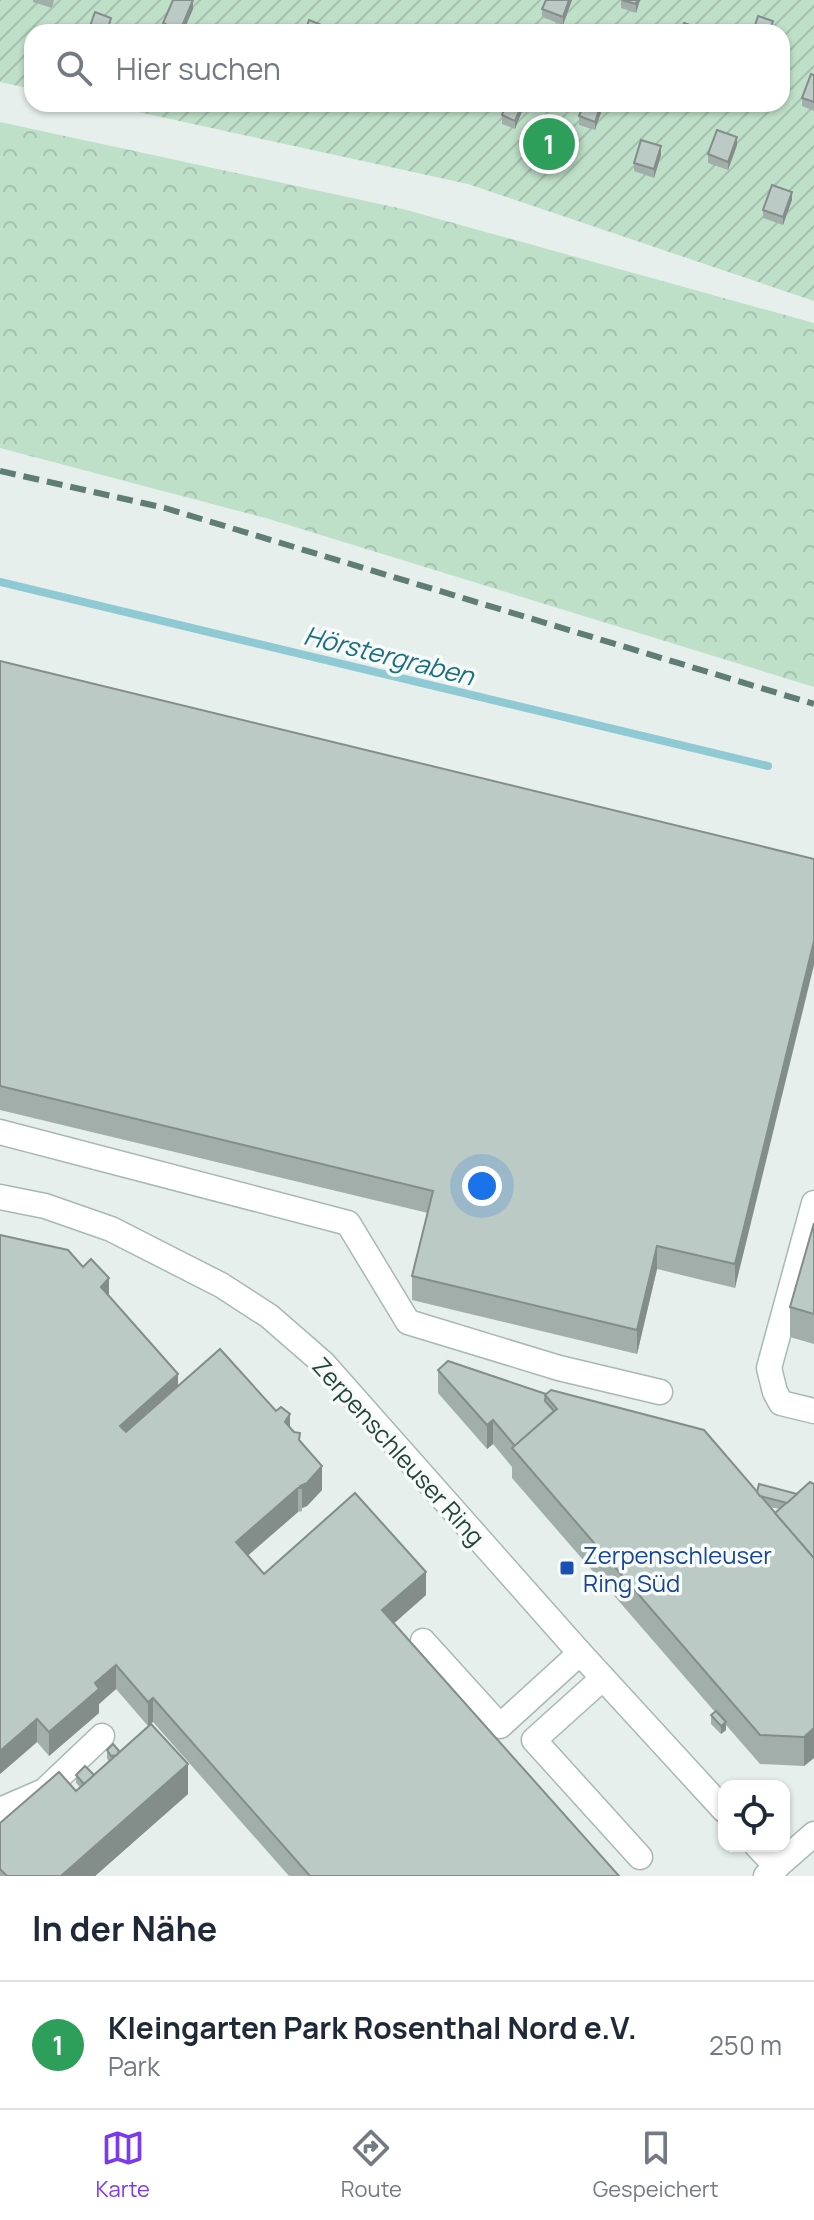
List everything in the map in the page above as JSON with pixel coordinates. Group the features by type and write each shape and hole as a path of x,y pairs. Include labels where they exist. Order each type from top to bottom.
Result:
{"street":[{"path":"0,1132 348,1223 408,1322 559,1368 660,1392"},
{"name":"Zerpenschleuser Ring","path":"0,1197 45,1206 111,1229 221,1285 269,1316 323,1363 718,1803"},
{"path":"814,1203 769,1368 781,1403 814,1411"},
{"path":"423,1641 500,1726 580,1653"},
{"path":"603,1678 534,1740 640,1857"},
{"path":"0,1810 44,1791 102,1736"},
{"path":"760,1852 772,1872 814,1834"}],"green space":[{"path":"0,0 814,0 814,301 468,184 139,112 790,112 790,24 24,24 24,87 0,82"},
{"path":"0,122 403,209 814,323 814,687 269,519 0,448"}],"building":[{"path":"173,0 193,0 183,24 163,23"},
{"path":"546,0 569,0 563,17 542,9"},
{"path":"95,12 111,18 109,24 91,24"},
{"path":"758,16 773,21 772,24 756,24"},
{"path":"811,74 814,75 814,102 802,98"},
{"path":"503,112 519,112 515,121 502,115"},
{"path":"581,112 598,112 595,122 579,116"},
{"path":"717,130 737,137 728,162 708,154"},
{"path":"641,140 661,146 654,169 634,163"},
{"path":"772,185 792,192 783,217 763,210"},
{"path":"0,661 814,859 814,941 735,1264 657,1246 637,1330 412,1276 433,1191 0,1086"},
{"path":"814,1223 814,1314 790,1307"},
{"path":"0,1235 68,1250 83,1267 91,1259 109,1278 101,1287 178,1374 120,1426 126,1432 220,1349 276,1411 281,1407 290,1414 285,1422 294,1432 300,1433 299,1440 322,1466 307,1483 300,1486 302,1488 298,1488 236,1542 264,1574 355,1493 426,1572 382,1610 619,1876 310,1876 153,1698 148,1702 116,1665 95,1683 99,1689 49,1732 37,1719 0,1751"},
{"path":"448,1361 546,1394 545,1401 554,1411 515,1446 493,1420 487,1425 438,1370"},
{"path":"551,1390 704,1430 814,1558 814,1728 804,1737 760,1735 512,1448 557,1409 545,1395"},
{"path":"810,1482 814,1484 814,1558 775,1513"},
{"path":"759,1484 797,1494 787,1503 760,1496 757,1492"},
{"path":"716,1711 726,1722 721,1726 711,1715"},
{"path":"151,1724 188,1764 61,1876 7,1876 0,1869 0,1823 59,1772 76,1791"},
{"path":"113,1744 119,1751 111,1756 107,1750"},
{"path":"85,1766 94,1775 84,1784 76,1775"}],"waterway":[{"name":"Hörstergraben","path":"0,582 768,766"}],"railway":[{"path":"0,471 165,508 814,704"}],"place":[{"name":"Kleingarten Park Rosenthal Nord e.V.","path":"549,144"},
{"name":"Zerpenschleuser Ring Süd","path":"567,1568"}]}
